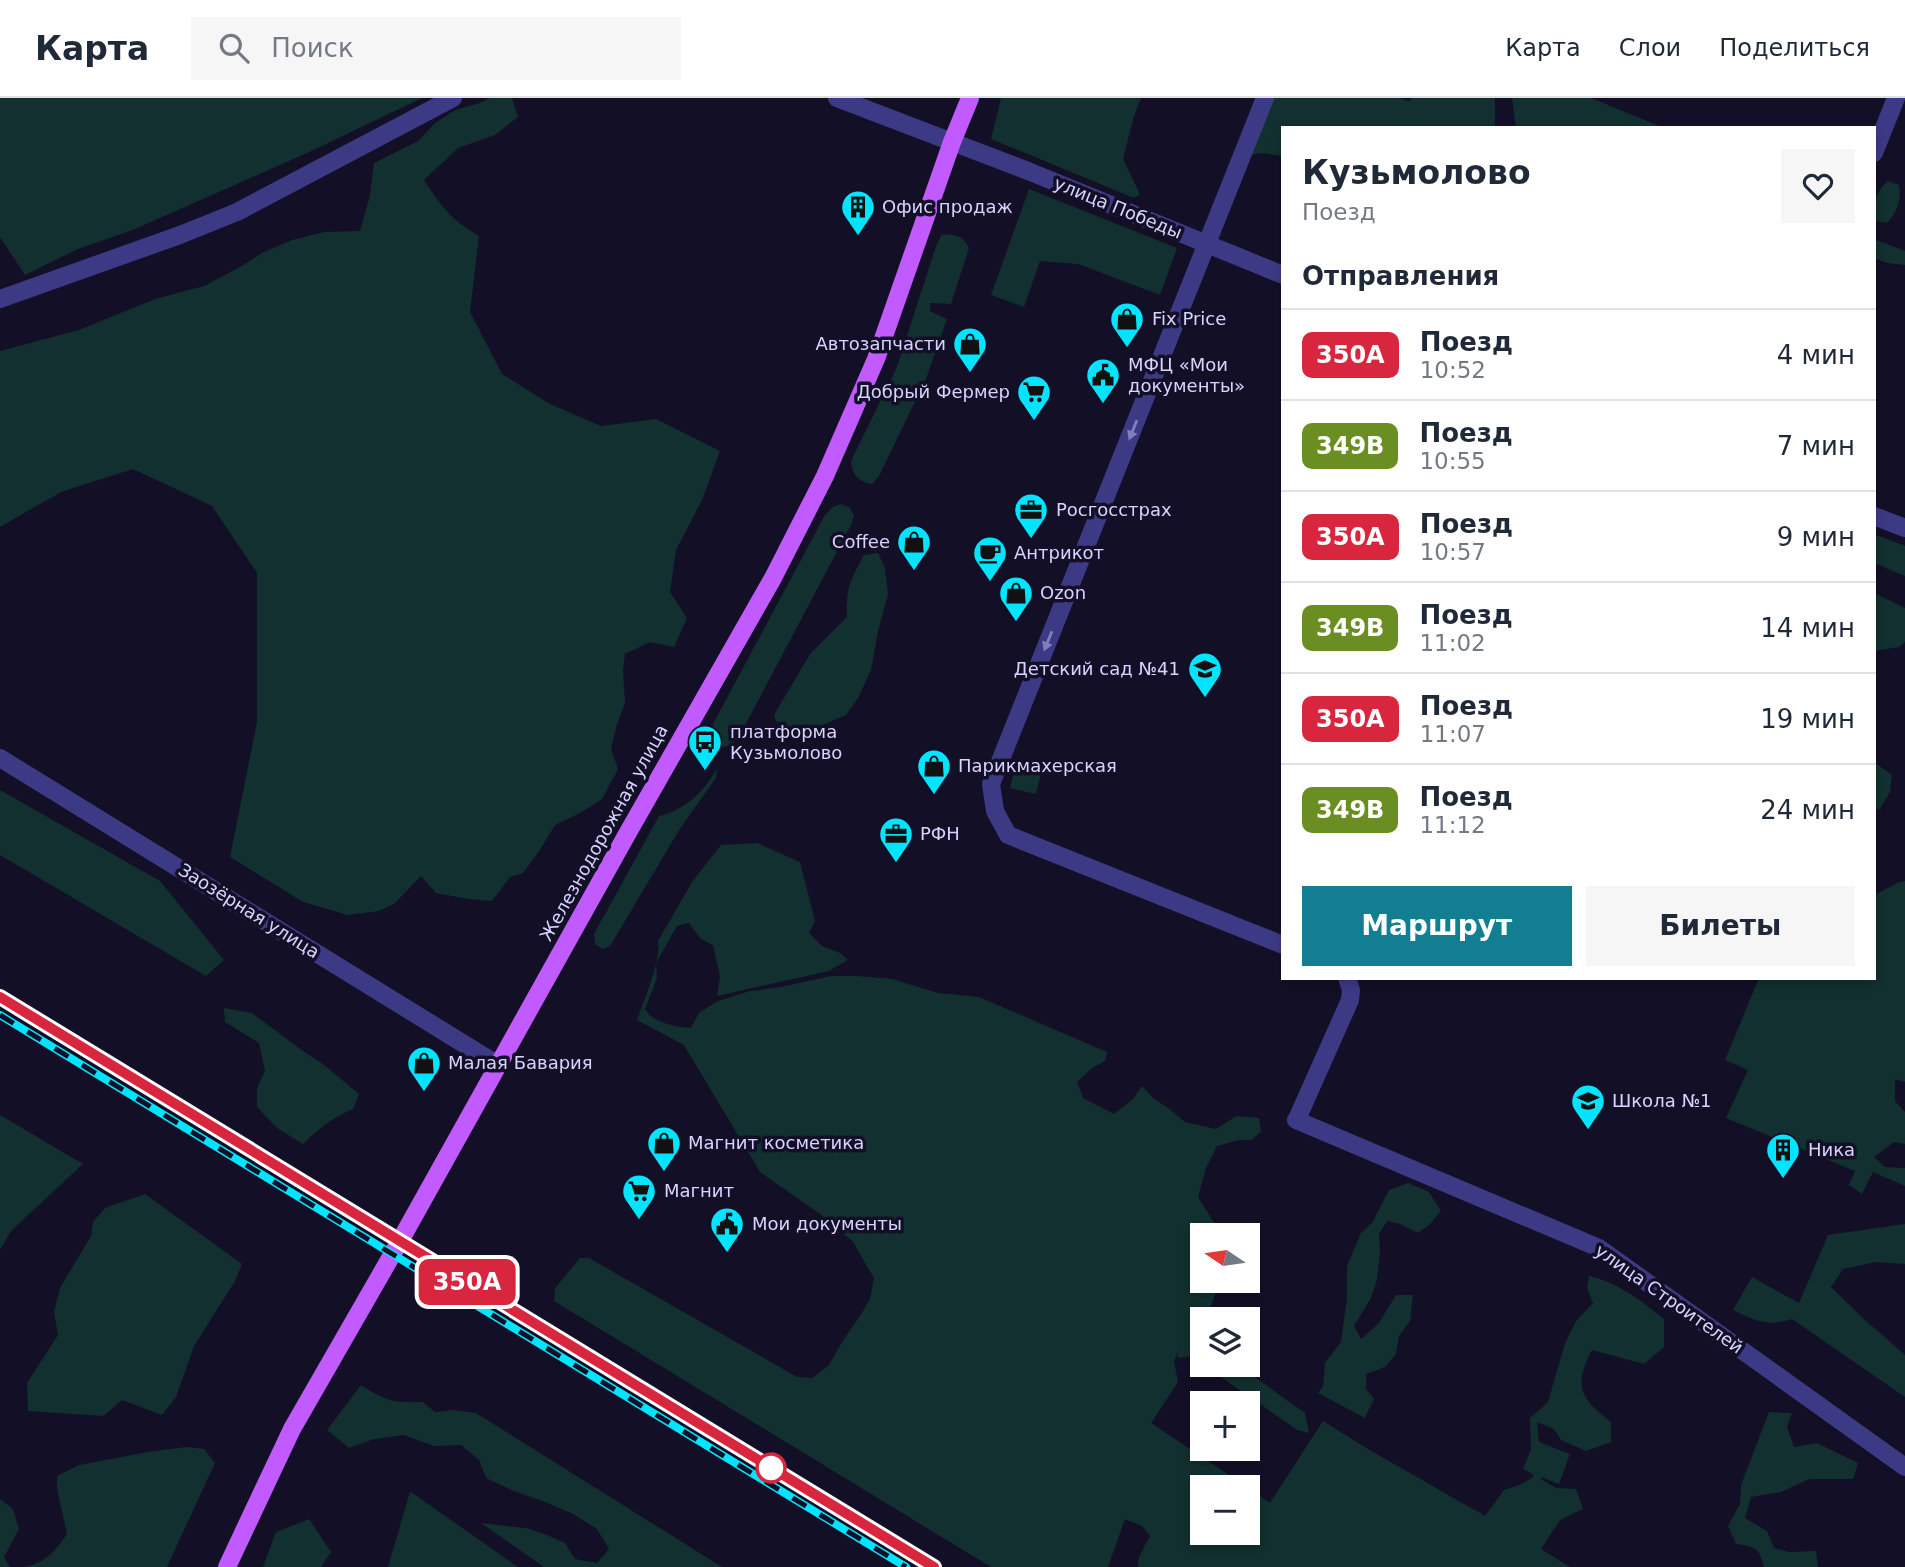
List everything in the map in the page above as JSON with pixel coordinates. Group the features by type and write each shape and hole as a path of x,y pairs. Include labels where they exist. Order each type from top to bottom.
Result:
{"main road":[{"name":"Железнодорожная улица","path":"227,1567 292,1429 773,578 825,475 876,359 970,98"}],"street":[{"path":"0,299 237,212 453,98"},
{"name":"улица Победы","path":"836,98 1281,274"},
{"path":"1265,98 991,784 995,811 1008,835 1281,944"},
{"path":"1876,148 1896,98"},
{"path":"1876,517 1905,528"},
{"name":"Заозёрная улица","path":"0,758 498,1065"},
{"name":"улица Строителей","path":"1348,980 1351,990 1350,1000 1297,1119 1599,1248 1905,1467"}],"green space":[{"path":"0,98 422,98 307,153 135,229 78,249 25,275 0,237"},
{"path":"490,98 512,98 518,117 495,135 458,148 424,180 447,212 479,236 470,312 502,374 550,404 601,426 656,419 720,451 702,500 676,550 670,592 687,618 674,647 650,642 625,654 625,703 611,749 618,769 602,799 555,825 523,873 510,877 492,901 436,893 421,876 394,904 379,911 348,915 303,902 230,857 257,722 257,573 212,506 133,469 61,492 0,527 0,351 79,330 155,299 204,286 262,253 292,240 325,232 360,231 370,195 374,163 418,141 435,123 455,110"},
{"path":"1001,98 1141,98 1123,159 1140,194 1134,198 991,139"},
{"path":"1271,98 1399,98 1409,101 1413,98 1495,98 1495,126 1281,126 1281,156 1261,153 1251,155"},
{"path":"1512,98 1591,98 1659,126 1516,126"},
{"path":"1888,181 1899,185 1900,195 1894,215 1887,223 1876,221 1876,199"},
{"path":"1029,189 1177,248 1160,295 1078,264 1040,261 1024,307 991,295"},
{"path":"942,234 964,240 969,248 951,304 930,303 930,311 947,319 926,379 879,476 872,484 867,483 857,477 851,461 897,367"},
{"path":"1876,240 1905,251 1905,265 1876,259"},
{"path":"841,504 850,508 854,516 851,525 741,733 731,745 715,746 711,737 713,724 825,515"},
{"path":"1876,535 1905,546 1905,576 1876,564"},
{"path":"878,553 885,568 888,594 871,670 858,698 846,715 818,727 795,729 776,721 774,715 810,654 847,617 850,584 864,555"},
{"path":"1876,594 1905,608 1905,642 1899,647 1876,651"},
{"path":"1017,759 1043,765 1036,794 1010,788"},
{"path":"1876,763 1892,775 1890,792 1880,809 1876,810"},
{"path":"717,768 716,778 681,827 610,946 603,949 595,944 594,934 659,816 677,809 693,798 707,784"},
{"path":"0,790 160,881 224,960 206,976 0,855"},
{"path":"757,843 800,862 815,921 809,933 822,946 840,953 848,960 829,971 717,996 720,976 713,945 701,939 689,923 677,926 656,963 658,941 692,882 721,845"},
{"path":"1905,881 1905,1082 1895,1079 1895,1101 1905,1112 1905,1144 1894,1142 1874,1157 1885,1167 1905,1168 1905,1186 1873,1172 1862,1194 1849,1185 1855,1171 1726,1118 1748,1070 1725,1060 1758,980 1876,980 1876,894"},
{"path":"656,963 657,978 645,1009 649,1014 659,1021 691,1028 699,1013 718,1001 750,991 831,976 892,979 938,993 979,997 1107,1052 1105,1061 1092,1068 1077,1082 1083,1098 1114,1114 1133,1099 1142,1086 1154,1099 1185,1122 1216,1129 1236,1116 1259,1118 1261,1132 1251,1140 1217,1146 1206,1168 1198,1197 1214,1223 1190,1223 1190,1293 1216,1293 1210,1307 1190,1307 1190,1356 1177,1358 1180,1347 1174,1361 1178,1382 1151,1423 1190,1449 1190,1461 1208,1461 1229,1475 1190,1475 1190,1545 1260,1545 1260,1496 1270,1503 1323,1421 1485,1516 1504,1490 1533,1477 1533,1474 1523,1469 1531,1449 1530,1418 1548,1402 1565,1343 1576,1321 1593,1303 1587,1288 1589,1276 1629,1293 1664,1319 1664,1347 1644,1364 1592,1350 1581,1382 1586,1398 1592,1406 1611,1422 1611,1442 1586,1451 1561,1440 1554,1429 1537,1422 1539,1442 1570,1454 1559,1484 1541,1479 1556,1488 1576,1489 1583,1509 1560,1520 1541,1549 1570,1567 1138,1567 1139,1557 1150,1536 1142,1526 1125,1519 1108,1567 991,1567 554,1301 555,1288 580,1258 589,1258 797,1377 812,1378 829,1365 870,1299 874,1278 853,1242 820,1214 760,1172 684,1045 637,1020"},
{"path":"224,1008 252,1013 323,1064 359,1094 353,1109 326,1124 303,1144 277,1128 257,1107 257,1088 265,1071 259,1043 225,1022"},
{"path":"0,1115 83,1164 11,1231 0,1250"},
{"path":"1408,1183 1429,1192 1441,1211 1418,1233 1387,1221 1379,1234 1377,1279 1371,1298 1354,1326 1361,1339 1379,1323 1396,1295 1413,1295 1410,1321 1399,1336 1396,1354 1385,1367 1366,1374 1366,1389 1374,1399 1365,1418 1318,1393 1323,1387 1325,1363 1341,1342 1347,1297 1347,1266 1361,1233 1372,1223 1389,1190"},
{"path":"145,1194 242,1264 235,1281 194,1346 176,1397 162,1415 122,1400 103,1416 28,1411 27,1383 58,1335 54,1312 60,1288 91,1236 93,1222 105,1208"},
{"path":"1905,1224 1905,1264 1876,1262 1843,1269 1831,1287 1905,1355 1905,1397 1792,1319 1775,1323 1762,1322 1733,1310 1752,1277 1799,1303 1828,1235"},
{"path":"1221,1377 1255,1377 1305,1413 1309,1433 1297,1430 1260,1404 1260,1391 1241,1391"},
{"path":"361,1385 390,1400 423,1402 435,1412 453,1410 476,1413 722,1567 544,1567 481,1523 526,1528 547,1535 565,1543 575,1559 597,1563 609,1549 597,1529 573,1514 486,1478 479,1460 461,1445 434,1446 404,1435 374,1439 349,1448 327,1430"},
{"path":"1769,1412 1792,1413 1787,1427 1794,1447 1817,1443 1858,1463 1853,1479 1809,1479 1781,1492 1751,1497 1745,1518 1767,1531 1774,1548 1789,1552 1816,1551 1818,1567 1764,1567 1756,1549 1736,1544 1728,1526 1740,1504 1741,1485"},
{"path":"186,1447 204,1449 215,1463 167,1567 24,1567 49,1555 67,1534 57,1489 57,1476 79,1465"},
{"path":"411,1492 518,1567 388,1567"},
{"path":"0,1499 13,1509 19,1529 4,1557 10,1567 0,1567"},
{"path":"309,1519 331,1552 321,1567 263,1567 276,1532"}],"railway":[{"path":"0,997 934,1567"},
{"path":"0,1015 906,1567"}],"train":[{"name":"350А","path":"0,997 934,1567"}],"place":[{"name":"Офис продаж","path":"858,237"},
{"name":"Fix Price","path":"1127,349"},
{"name":"Автозапчасти","path":"970,374"},
{"name":"МФЦ «Мои документы»","path":"1103,405"},
{"name":"Добрый Фермер","path":"1034,422"},
{"name":"Росгосстрах","path":"1031,540"},
{"name":"Coffee","path":"914,572"},
{"name":"Антрикот","path":"990,583"},
{"name":"Ozon","path":"1016,623"},
{"name":"Детский сад №41","path":"1205,699"},
{"name":"платформа Кузьмолово","path":"705,772"},
{"name":"Парикмахерская","path":"934,796"},
{"name":"РФН","path":"896,864"},
{"name":"Малая Бавария","path":"424,1093"},
{"name":"Школа №1","path":"1588,1131"},
{"name":"Магнит косметика","path":"664,1173"},
{"name":"Ника","path":"1783,1180"},
{"name":"Магнит","path":"639,1221"},
{"name":"Мои документы","path":"727,1254"}]}
